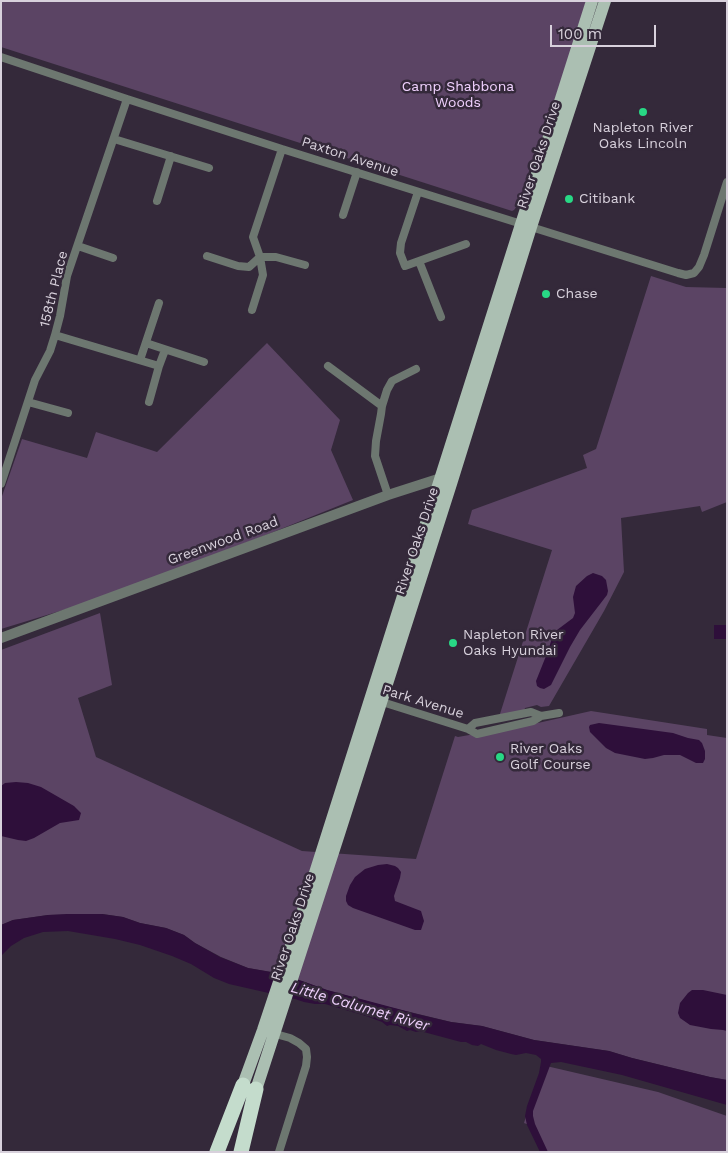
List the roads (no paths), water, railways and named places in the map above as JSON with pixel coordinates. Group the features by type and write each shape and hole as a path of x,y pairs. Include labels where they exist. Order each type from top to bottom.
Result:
{"highway":[{"path":"217,1152 250,1087"},
{"path":"241,1152 250,1087"}],"main road":[{"name":"River Oaks Drive","path":"250,1087 376,700 454,473 592,1"},
{"name":"River Oaks Drive","path":"376,700 440,478 605,1"},
{"path":"223,1152 250,1087"},
{"path":"237,1152 250,1087"}],"street":[{"name":"Paxton Avenue","path":"1,56 282,149 678,274 694,273 699,266 727,182"},
{"name":"158th Place","path":"1,484 34,380 50,351 60,316 67,276 127,99"},
{"path":"114,139 209,168"},
{"path":"252,310 263,275 260,257 253,237 282,149"},
{"path":"157,201 171,156"},
{"path":"343,215 357,172"},
{"path":"418,192 400,243 400,254 405,266 466,244"},
{"path":"78,246 113,258"},
{"path":"207,256 238,266 249,267 260,257 276,257 305,265"},
{"path":"419,261 441,318"},
{"path":"140,360 159,303"},
{"path":"55,335 159,366"},
{"path":"146,344 204,362"},
{"path":"149,402 165,350"},
{"path":"328,366 382,406"},
{"path":"388,495 375,456 382,406 392,381 416,369"},
{"path":"28,402 68,413"},
{"name":"Greenwood Road","path":"1,638 388,495 454,473"},
{"name":"Park Avenue","path":"376,700 468,729 477,734 533,721 541,716 559,713"},
{"path":"269,1032 290,1038 299,1043 306,1049 307,1057 306,1066 279,1152"}],"water":[{"path":"593,573 602,576 606,580 607,595 580,630 551,685 544,689 540,688 537,686 536,681 552,638 557,630 573,618 575,613 573,597 576,586"},
{"path":"714,625 727,625 727,639 714,639"},
{"path":"599,723 673,733 699,740 705,751 705,759 703,763 696,763 680,755 664,755 645,759 615,753 606,748 590,732 590,725"},
{"path":"16,782 41,787 74,806 81,813 79,820 60,823 26,841 1,836 1,786 5,783"},
{"path":"387,864 395,866 401,872 394,896 395,901 421,911 424,921 421,930 415,930 348,905 346,896 355,877 365,869"},
{"name":"Little Calumet River","path":"67,914 102,914 123,917 140,923 166,928 184,935 220,957 248,968 271,972 327,990 417,1014 451,1022 482,1026 534,1040 609,1051 727,1080 727,1105 622,1075 561,1062 551,1063 533,1111 535,1124 548,1152 540,1152 527,1125 525,1116 541,1062 541,1059 536,1055 526,1053 516,1055 481,1044 478,1046 472,1045 420,1031 407,1031 398,1026 387,1026 366,1016 325,1004 304,1002 229,984 172,956 115,939 68,931 43,932 24,938 11,946 1,956 1,925 13,920"},
{"path":"692,990 703,990 727,995 727,1031 690,1025 680,1018 678,1013 680,1003"}],"place":[{"name":"Napleton River Oaks Lincoln","path":"643,112"},
{"name":"Citibank","path":"569,199"},
{"name":"Chase","path":"546,294"},
{"name":"Napleton River Oaks Hyundai","path":"453,643"},
{"name":"River Oaks Golf Course","path":"500,757"}],"park label":[{"name":"Camp Shabbona Woods","path":"458,95"}]}
